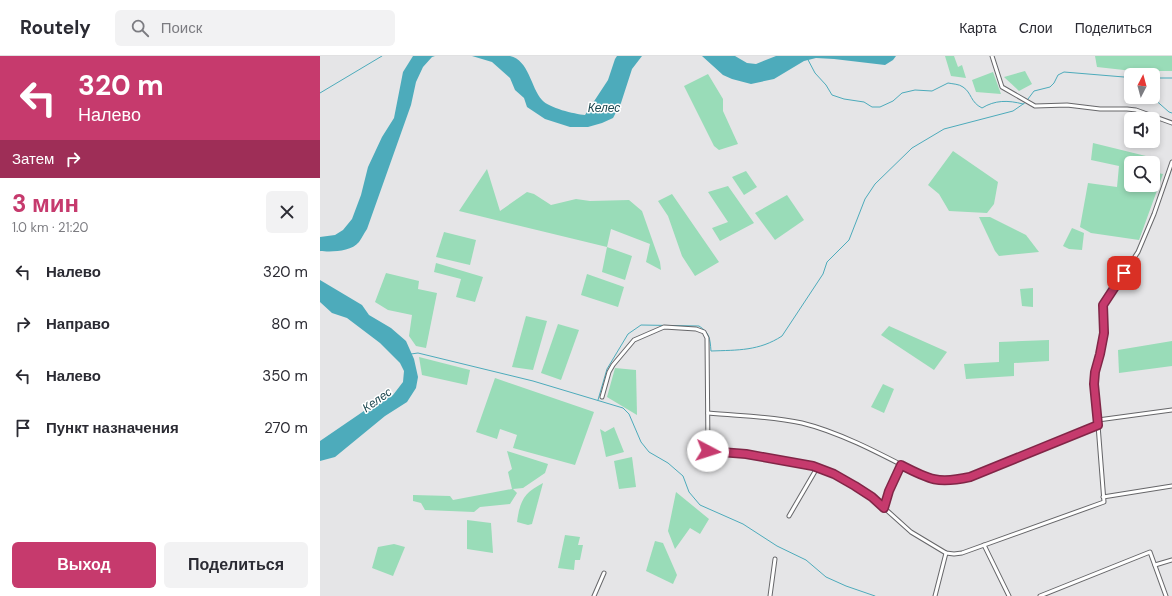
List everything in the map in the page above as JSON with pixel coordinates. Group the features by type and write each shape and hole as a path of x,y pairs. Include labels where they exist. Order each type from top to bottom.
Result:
{"street":[{"path":"992,56 1002,87 1035,106 1067,104 1100,109 1136,110 1172,123"},
{"path":"602,397 609,372 634,340 664,327 696,329 704,332 707,338 708,451 746,454 817,468 834,474 872,497 911,532 946,553 962,553 1104,502 1094,384 1095,372 1104,333 1103,305 1138,252 1154,214 1172,162"},
{"path":"1098,420 1172,410"},
{"path":"708,413 782,419 830,431 925,477 939,480 953,480 970,477 1098,425"},
{"path":"884,508 889,491 901,465"},
{"path":"789,516 817,468"},
{"path":"1103,497 1172,486"},
{"path":"984,545 1009,596"},
{"path":"1040,596 1150,552 1166,596"},
{"path":"935,596 946,553"},
{"path":"770,596 775,559"},
{"path":"1155,565 1172,560"},
{"path":"594,596 604,573"}],"green space":[{"path":"945,56 954,56 958,67 962,65 966,78 951,76"},
{"path":"1095,56 1172,56 1172,71 1160,71 1160,68 1124,68 1124,70 1097,67"},
{"path":"1025,71 1032,84 1019,91 1004,77"},
{"path":"993,72 1001,94 976,92 972,80"},
{"path":"708,74 723,99 723,111 738,144 719,150 714,146 684,86"},
{"path":"1093,143 1146,156 1124,156 1124,192 1156,192 1139,240 1091,233 1080,227 1088,183 1117,187 1119,166 1091,160"},
{"path":"953,151 998,182 994,204 987,213 949,211 939,194 928,185"},
{"path":"487,169 500,211 527,192 534,194 551,205 576,199 590,201 629,200 642,211 660,262 661,270 646,262 650,244 611,229 607,247 459,211"},
{"path":"746,171 757,187 744,195 732,177"},
{"path":"1160,173 1163,174 1160,182"},
{"path":"728,186 754,223 720,241 712,228 728,222 708,192"},
{"path":"672,194 719,262 695,276 682,256 668,216 658,201"},
{"path":"787,195 804,220 775,240 755,213"},
{"path":"979,217 990,217 1026,235 1039,252 999,256 995,251"},
{"path":"1072,228 1084,233 1082,250 1069,249 1063,246"},
{"path":"444,232 476,240 470,265 436,257"},
{"path":"607,247 632,256 625,280 602,272"},
{"path":"436,263 483,277 475,302 456,297 461,279 434,272"},
{"path":"386,273 419,281 418,289 437,293 426,348 416,346 409,336 412,315 388,310 375,302"},
{"path":"587,274 624,287 618,307 581,295"},
{"path":"1033,288 1033,307 1022,306 1020,289"},
{"path":"526,316 547,321 533,370 512,367"},
{"path":"558,324 579,330 561,380 541,373"},
{"path":"889,326 947,352 934,370 881,335"},
{"path":"1049,340 1049,361 1014,363 1014,376 966,379 964,364 999,362 999,342"},
{"path":"1172,341 1172,366 1119,373 1118,350"},
{"path":"419,357 470,370 467,385 422,375"},
{"path":"615,368 636,370 637,415 607,397"},
{"path":"495,378 594,412 575,465 513,448 517,435 500,429 497,439 476,432"},
{"path":"883,384 894,389 884,413 871,407"},
{"path":"614,427 624,452 606,457 600,429 605,432"},
{"path":"507,451 548,464 545,473 523,488 513,489 517,493 510,504 480,507 474,512 425,510 421,503 413,501 413,495 450,496 453,500 512,489 508,472 512,469"},
{"path":"632,457 636,487 619,489 614,461"},
{"path":"543,483 532,524 528,525 517,522 524,498 531,490"},
{"path":"676,492 709,519 700,534 690,528 675,549 668,531"},
{"path":"467,520 491,523 493,553 467,549"},
{"path":"565,535 580,537 578,545 583,545 580,560 575,560 574,570 558,568"},
{"path":"655,541 663,543 677,575 673,584 646,571"},
{"path":"394,544 405,547 393,576 372,568 378,547"}],"water":[{"path":"413,56 435,56 432,57 423,67 416,82 411,105 367,229 359,242 351,248 346,250 320,251 320,237 335,235 343,230 352,219 361,195 368,167 382,137 394,118 403,72"},
{"name":"Келес","path":"472,56 510,56 516,59 526,69 538,95 545,103 562,110 585,115 608,80 617,56 642,56 632,69 621,103 613,118 588,127 570,127 545,119 527,107 524,98 515,90 510,78 492,62"},
{"path":"702,56 735,56 747,63 756,64 776,56 896,56 885,65 816,58 804,61 774,79 751,84 723,75"},
{"name":"Келес","path":"320,280 362,305 369,315 391,328 406,341 414,359 418,377 416,388 407,402 385,416 335,457 320,461 320,441 380,400 393,395 403,382 404,371 400,363 380,343 347,318 332,313 320,302"}],"waterway":[{"path":"320,93 382,56"},
{"path":"806,56 815,73 826,85 832,95 844,99 864,102 872,107 880,107 893,101 902,93 915,90 932,91 948,83 958,85 966,89 975,103 982,108 997,102 1023,104"},
{"path":"1028,99 1034,91 1050,87 1058,75 1064,72 1124,77"},
{"path":"1160,78 1172,78"},
{"path":"598,400 607,369 628,334 641,325 699,326 709,337 711,351 748,349 765,345 782,336 823,274 827,262 849,240 865,199 875,184 912,148 944,129 1013,111 1026,102"},
{"path":"1160,104 1172,113"},
{"path":"411,354 418,353 533,381 623,408 629,414 641,442 649,452 668,463 683,476 689,492 700,505 743,524 777,546 806,560 826,577 875,596"}],"route":[{"path":"708,451 746,454 813,466 834,474 855,486 872,497 884,508 889,491 901,465 925,477 939,480 953,480 970,477 1098,425 1094,384 1095,372 1104,333 1103,305 1124,273"}]}
